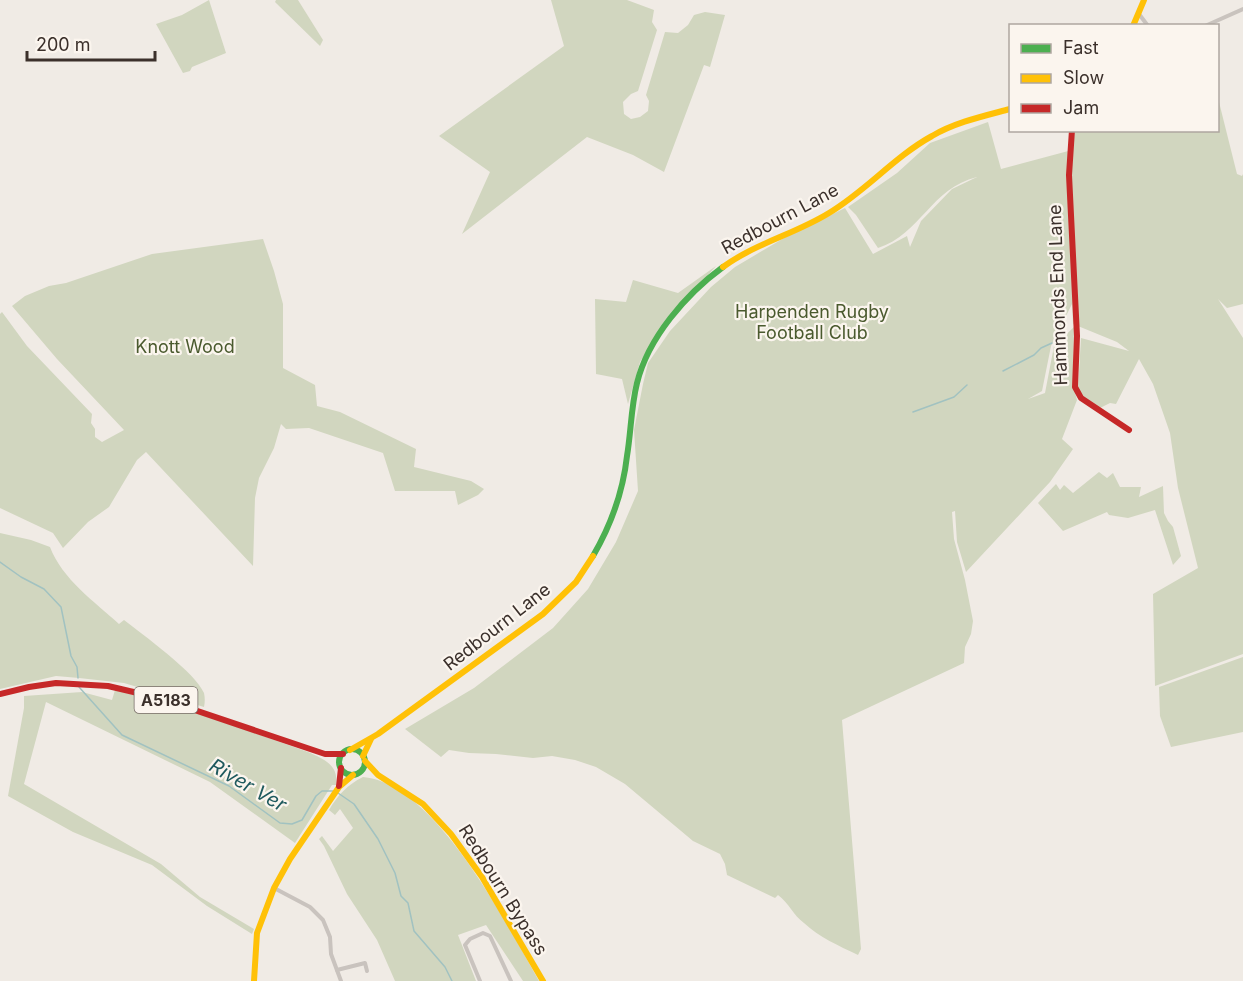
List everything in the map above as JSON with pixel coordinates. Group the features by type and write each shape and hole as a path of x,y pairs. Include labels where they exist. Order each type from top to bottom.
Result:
{"main road":[{"path":"1133,24 1144,0"},
{"name":"Redbourn Lane","path":"350,750 372,738 534,621 561,598 583,573 605,536 620,495 626,466 633,397 643,364 661,332 702,286 722,267 742,254 816,221 837,208 933,135 967,121 1009,110"},
{"name":"Hammonds End Lane","path":"1072,132 1069,175 1077,336 1075,387 1081,398 1130,430"},
{"name":"A5183","path":"0,694 39,685 105,684 133,689 165,699 325,754 343,754"},
{"name":"Redbourn Lane","path":"364,758 366,745 372,738"},
{"path":"254,981 257,933 274,888 290,859 336,791 364,767 364,758 357,751 350,750 340,759 341,768 336,791"},
{"name":"A5183","path":"325,754 341,768"},
{"name":"Redbourn Bypass","path":"364,758 378,775 423,804 451,834 482,877 543,981"},
{"path":"341,768 347,774 356,774"},
{"name":"Redbourn Bypass","path":"356,774 378,775"}],"street":[{"path":"1209,24 1243,9"},
{"path":"1138,14 1146,24"},
{"path":"274,888 317,913 330,937 331,954 341,981"},
{"path":"480,981 465,945 467,940 483,933 490,936 511,981"},
{"path":"337,970 365,963 367,971"}],"green space":[{"path":"209,0 226,53 183,73 156,24 182,15"},
{"path":"276,0 298,0 323,40 320,46 275,2"},
{"path":"551,0 627,0 654,10 652,22 657,30 638,91 623,102 624,114 631,119 640,117 648,111 649,101 646,95 665,32 678,33 688,25 694,15 705,12 725,15 710,67 704,65 664,172 633,155 587,137 462,234 490,172 439,136 564,46"},
{"name":"Harpenden Rugby Football Club","path":"1219,102 1237,174 1242,176 1243,174 1243,304 1227,308 1218,299 1243,338 1243,654 1155,686 1153,594 1198,568 1178,488 1170,433 1153,384 1139,359 1116,404 1110,403 1100,408 1084,399 1078,389 1081,338 1129,351 1117,342 1073,324 1072,304 1051,346 1042,391 1028,399 1045,393 1054,346 1074,327 1073,385 1077,400 1062,439 1073,449 1050,482 966,572 957,542 955,511 952,512 954,539 973,621 971,634 965,647 964,663 842,720 861,949 858,955 810,928 778,895 775,898 727,875 720,854 693,841 625,784 596,767 552,756 533,758 449,750 441,757 405,729 474,688 553,628 588,589 616,542 638,491 634,430 648,363 670,331 711,287 735,267 784,238 845,208 873,254 907,236 910,247 921,221 952,189 977,177 961,183 948,191 905,233 878,248 848,207 897,173 930,143 988,122 1001,169 1072,150 1075,132 1219,132"},
{"name":"Knott Wood","path":"263,239 283,304 283,368 315,385 317,406 340,412 416,449 414,467 471,481 484,489 478,495 458,505 455,491 395,491 383,453 309,428 286,429 281,424 274,448 259,478 255,498 253,566 146,452 137,460 109,507 88,522 63,548 53,533 0,508 0,314 2,312 27,346 92,414 91,423 95,429 95,437 102,442 124,430 57,359 12,306 25,296 49,286 66,283 152,254"},
{"path":"716,266 659,330 640,362 628,404 622,379 596,374 595,299 626,302 633,280 678,293"},
{"path":"1099,472 1107,478 1113,473 1120,487 1141,487 1139,497 1163,486 1164,513 1173,527 1181,556 1173,565 1155,510 1128,518 1109,515 1107,512 1063,531 1038,503 1056,484 1060,490 1064,485 1073,493"},
{"path":"0,533 50,547 62,569 90,598 119,624 124,620 168,654 199,684 204,693 204,707 124,683 79,678 56,676 0,689"},
{"path":"1243,657 1243,732 1171,747 1160,716 1159,687"},
{"path":"115,690 187,709 308,752 325,760 333,768 336,785 332,785 295,843 210,782 46,702 24,784 161,864 200,897 254,929 252,934 207,906 152,865 73,832 8,796 24,708 24,696 82,692 112,700"},
{"path":"363,777 390,785 416,803 442,829 488,893 539,981 523,981 486,925 458,935 476,981 395,981 377,940 347,894 319,839 322,836 333,851 353,828 340,809 335,815 329,810 343,791"}],"waterway":[{"path":"1003,371 1052,343"},
{"path":"913,412 954,397 967,385"},
{"name":"River Ver","path":"0,562 21,577 44,589 61,607 78,678"},
{"name":"River Ver","path":"79,687 122,735 229,786 280,823 292,824 302,820 316,796 322,791 333,791"},
{"name":"River Ver","path":"338,793 354,804 378,839 395,873 401,896 408,903 414,931 445,967 452,981"}],"traffic: fast":[{"path":"593,556 611,520 619,495 625,469 635,392 642,366 670,318 696,290 723,267"},
{"path":"352,749 361,753 365,762 361,771 352,775 343,771 339,762 343,753 352,749"}],"traffic: slow":[{"path":"1134,24 1144,0"},
{"path":"723,267 749,251 829,213 918,144 941,131 960,123 1009,109"},
{"path":"350,750 378,734 543,614 576,582 593,556"},
{"path":"363,756 371,739"},
{"path":"365,761 378,775 423,804 451,834 482,877 543,981"},
{"path":"254,981 257,933 274,888 290,859 339,787 353,775"}],"traffic: jam":[{"path":"1072,132 1069,175 1077,336 1075,387 1081,398 1129,430"},
{"path":"0,694 56,683 108,686 159,698 325,754 343,754"},
{"path":"339,786 341,768"}]}
